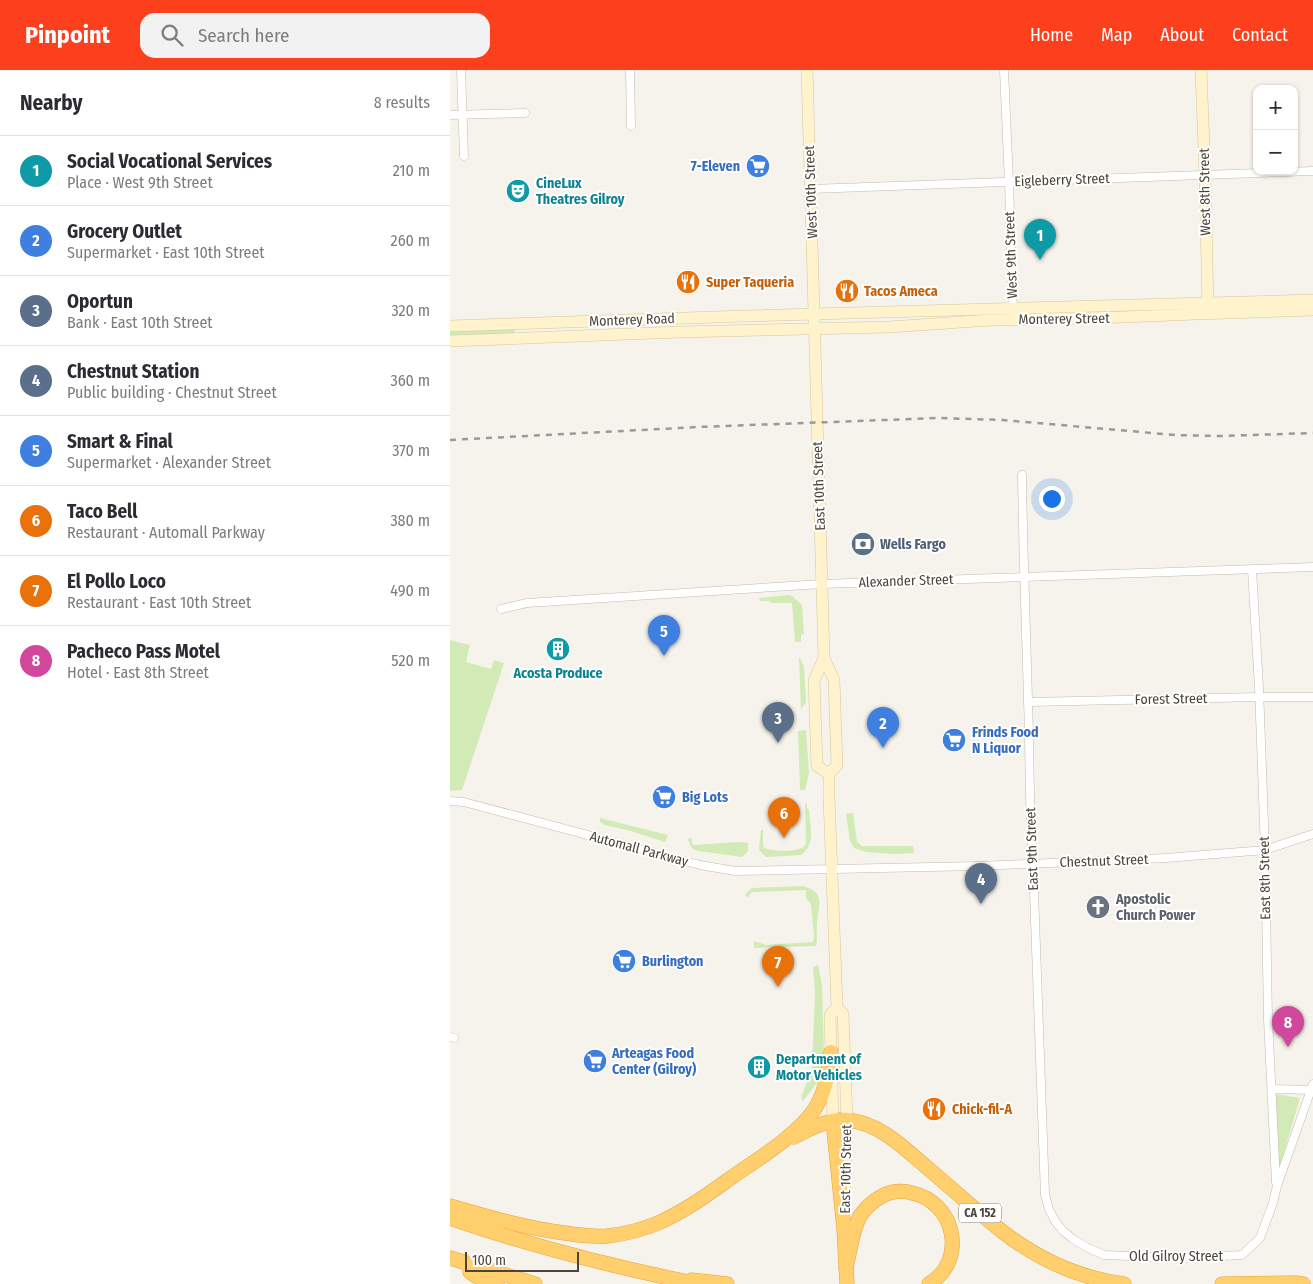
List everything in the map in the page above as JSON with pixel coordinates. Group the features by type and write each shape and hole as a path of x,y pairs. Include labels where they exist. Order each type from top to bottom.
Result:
{"highway":[{"path":"772,1150 796,1130 815,1109 827,1081 831,1052"},
{"name":"CA 152","path":"833,1121 847,1120 866,1124 888,1136 1002,1232 1029,1251 1072,1272 1124,1284"},
{"path":"450,1206 543,1230 592,1236 624,1233 656,1224 680,1212 772,1150 806,1131 833,1121"},
{"name":"East 10th Street","path":"833,1121 844,1229"},
{"path":"846,1268 855,1230 866,1208 876,1199 886,1194 898,1191 910,1192 932,1201 942,1210 952,1233 953,1243 947,1266 929,1284"},
{"path":"450,1218 561,1253 698,1284"},
{"path":"844,1229 847,1284"},
{"path":"450,1258 476,1276 497,1284"},
{"path":"450,1258 535,1284"},
{"path":"668,1278 728,1284"},
{"path":"1222,1284 1303,1284"}],"main road":[{"name":"West 10th Street","path":"807,70 815,314"},
{"name":"West 8th Street","path":"1201,70 1208,308"},
{"name":"Monterey Street","path":"815,314 1013,314 1208,308 1313,300"},
{"name":"Monterey Street","path":"1208,308 1313,310"},
{"name":"Monterey Road","path":"450,326 815,314"},
{"name":"East 10th Street","path":"815,314 824,658 834,680 837,765 829,774 836,1007 830,1015 833,1121"},
{"name":"Monterey Street","path":"815,329 889,327 1013,314"},
{"name":"Monterey Road","path":"450,341 815,329"},
{"name":"East 10th Street","path":"824,658 814,681 817,766 829,774"},
{"name":"East 10th Street","path":"836,1007 843,1014 847,1120 844,1229"}],"street":[{"path":"461,70 464,156"},
{"path":"630,70 631,126"},
{"name":"West 9th Street","path":"1004,70 1013,314"},
{"path":"450,115 525,112"},
{"name":"Eigleberry Street","path":"811,189 1313,171"},
{"name":"East 9th Street","path":"1022,475 1030,817 1045,1196 1055,1221"},
{"name":"Alexander Street","path":"501,609 527,603 822,584 1313,567"},
{"name":"East 8th Street","path":"1252,569 1265,850 1268,1019 1276,1186"},
{"name":"Forest Street","path":"1028,702 1313,697"},
{"name":"Automall Parkway","path":"450,801 464,802 712,868 745,871 832,869"},
{"name":"Chestnut Street","path":"832,869 1033,864 1166,858 1265,850 1313,834"},
{"path":"1272,1089 1312,1088"},
{"name":"Old Gilroy Street","path":"1055,1221 1072,1239 1104,1254 1183,1258 1242,1255 1260,1238 1273,1203 1276,1186 1312,1088"}],"green space":[{"path":"515,329 514,334 450,336 450,331"},
{"path":"792,596 802,605 804,634 801,635 801,642 795,642 792,603 771,603 770,601 760,601 759,598"},
{"path":"450,640 470,645 466,662 491,669 494,660 504,663 462,790 450,791"},
{"path":"799,658 804,667 806,702 801,709"},
{"path":"806,730 809,773 805,790 800,790 798,731"},
{"path":"805,803 809,810 811,835 806,851 801,855 766,857 759,850 761,830 763,830 764,848 791,851 801,848 806,844"},
{"path":"853,813 857,842 862,846 913,846 914,853 866,852 854,848 850,841 846,814"},
{"path":"600,818 668,835 665,842 605,825 600,822"},
{"path":"689,838 692,839 694,845 748,843 748,851 742,857 697,851 691,846"},
{"path":"803,886 816,893 819,901 816,946 754,948 754,941 766,945 813,942 811,904 806,898 806,890 752,892 748,897 745,896 752,888"},
{"path":"818,964 822,985 824,1055 819,1080 803,1101 801,1098 812,1068 815,992 813,968"},
{"path":"1275,1094 1300,1098 1279,1169"}],"railway":[{"path":"450,440 698,427 938,418 1003,420 1175,435 1221,436 1313,433"}],"place":[{"name":"7-Eleven","path":"758,166"},
{"name":"CineLux Theatres Gilroy","path":"518,191"},
{"name":"Social Vocational Services","path":"1040,260"},
{"name":"Super Taqueria","path":"688,282"},
{"name":"Tacos Ameca","path":"847,291"},
{"name":"Wells Fargo","path":"863,544"},
{"name":"Acosta Produce","path":"558,649"},
{"name":"Smart & Final","path":"664,656"},
{"name":"Frinds Food N Liquor","path":"954,740"},
{"name":"Oportun","path":"778,743"},
{"name":"Grocery Outlet","path":"883,748"},
{"name":"Big Lots","path":"664,797"},
{"name":"Taco Bell","path":"784,838"},
{"name":"Chestnut Station","path":"981,904"},
{"name":"Apostolic Church Power","path":"1098,907"},
{"name":"Burlington","path":"624,961"},
{"name":"El Pollo Loco","path":"778,987"},
{"name":"Pacheco Pass Motel","path":"1288,1047"},
{"name":"Arteagas Food Center (Gilroy)","path":"595,1061"},
{"name":"Department of Motor Vehicles","path":"759,1067"},
{"name":"Chick-fil-A","path":"934,1109"}]}
